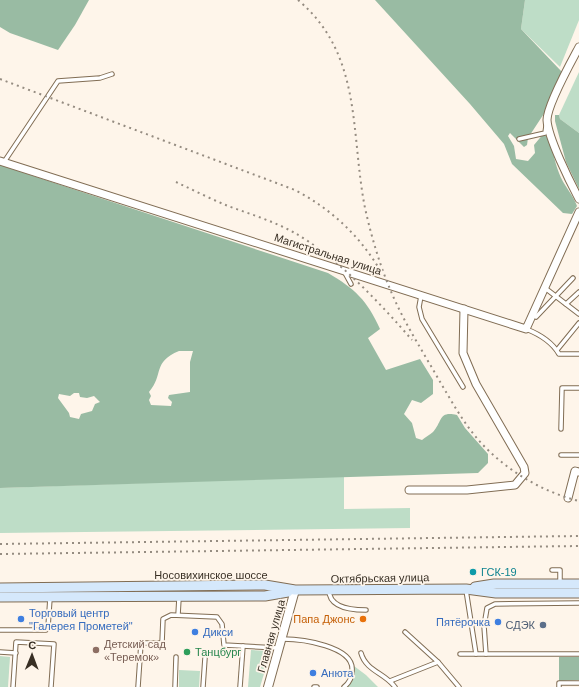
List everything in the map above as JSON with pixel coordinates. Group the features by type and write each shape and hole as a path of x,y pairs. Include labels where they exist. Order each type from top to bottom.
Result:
{"main road":[{"name":"Октябрьская улица","path":"466,589 494,584 547,582 579,584"},
{"name":"Носовихинское шоссе","path":"0,588 265,586 295,590"},
{"name":"Октябрьская улица","path":"295,590 466,589 496,593 579,593"},
{"name":"Носовихинское шоссе","path":"0,598 265,596 295,590"}],"street":[{"path":"579,47 556,93 547,119 549,131 579,199"},
{"name":"Магистральная улица","path":"2,162 526,329"},
{"path":"526,329 579,212"},
{"path":"409,490 468,490 515,485 523,476 525,470 476,384 463,353 464,310"},
{"path":"568,498 575,471 579,472"},
{"name":"Главная улица","path":"268,687 295,590"}],"lane":[{"path":"2,162 58,81 100,78 112,74"},
{"path":"519,138 545,133 547,119"},
{"path":"345,272 351,284"},
{"path":"536,317 573,278"},
{"path":"544,287 579,314"},
{"path":"566,304 579,292"},
{"path":"421,296 419,307 422,319 463,387"},
{"path":"558,350 579,323"},
{"path":"526,329 554,345 560,354 579,354"},
{"path":"561,429 562,388 579,388"},
{"path":"561,455 579,455"},
{"path":"552,570 560,570 560,584"},
{"path":"466,589 476,654"},
{"path":"329,590 331,599 336,603 349,609 366,610"},
{"path":"178,615 179,596"},
{"path":"0,630 46,630 48,627 50,597"},
{"path":"486,654 484,626 487,608 495,604 579,603"},
{"path":"138,687 141,643 162,644 163,619 170,615 217,617 222,624 224,645 279,648"},
{"path":"405,632 438,662 459,687"},
{"path":"282,639 298,639 343,652 350,659 352,668 351,678 344,687"},
{"path":"13,687 16,642 54,644 51,687"},
{"path":"240,687 243,646"},
{"path":"0,652 16,653"},
{"path":"361,654 363,661 368,666 390,681 395,687"},
{"path":"460,654 579,654"},
{"path":"175,687 176,657"},
{"path":"203,687 205,658"},
{"path":"390,681 438,662"},
{"path":"559,687 559,683 579,683"}],"green space":[{"path":"0,0 89,0 75,25 58,50 10,33 0,27"},
{"path":"375,0 525,0 521,29 562,72 547,109 528,138 527,145 524,147 510,133 508,136 514,146 516,159 528,161 535,153 534,145 544,133 552,148 557,168 565,186 573,197 577,206 572,214 563,213 512,164 504,144 470,104"},
{"path":"525,0 579,0 579,20 560,67 521,29"},
{"path":"579,72 579,133 560,119 559,115"},
{"path":"555,115 559,115 560,119 579,133 579,189 566,162 555,121"},
{"path":"0,165 328,273 353,290 370,310 380,329 368,338 386,370 420,359 433,380 433,394 421,403 412,400 404,414 412,423 416,438 422,440 432,433 442,418 447,414 457,415 465,428 488,454 488,463 478,473 0,488","holes":["179,351 193,351 190,362 190,392 169,395 168,398 172,402 171,406 151,405 149,400 151,396 149,392 156,380 162,364 171,355","74,393 79,393 80,397 87,398 94,396 100,402 95,404 92,411 81,414 79,419 70,417 69,413 58,398 59,394 70,396"]},
{"path":"344,476 344,509 410,508 410,528 0,533 0,488"},
{"path":"251,650 267,651 266,667 260,687 248,687"},
{"path":"0,656 10,657 8,687 0,687"},
{"path":"559,657 579,657 579,680 559,681"},
{"path":"354,666 378,687 347,687 353,678"},
{"path":"179,670 200,671 199,687 179,687"}],"railway":[{"path":"298,0 319,22 334,45 344,70 354,123 360,179 370,228 386,279 395,301 413,335 459,414 483,445 504,464 527,480 552,492 579,501"},
{"path":"0,79 295,190 321,206 343,224 363,245 380,270"},
{"path":"176,182 228,206 278,224 309,242 357,281 412,340"},
{"path":"0,544 579,536"},
{"path":"0,554 579,546"}],"place":[{"name":"ГСК-19","path":"473,572"},
{"name":"Торговый центр \"Галерея Прометей\"","path":"21,619"},
{"name":"Папа Джонс","path":"363,619"},
{"name":"Пятёрочка","path":"498,622"},
{"name":"СДЭК","path":"543,625"},
{"name":"Дикси","path":"195,632"},
{"name":"Детский сад «Теремок»","path":"96,650"},
{"name":"Танцбург","path":"187,652"},
{"name":"Анюта","path":"313,673"}]}
